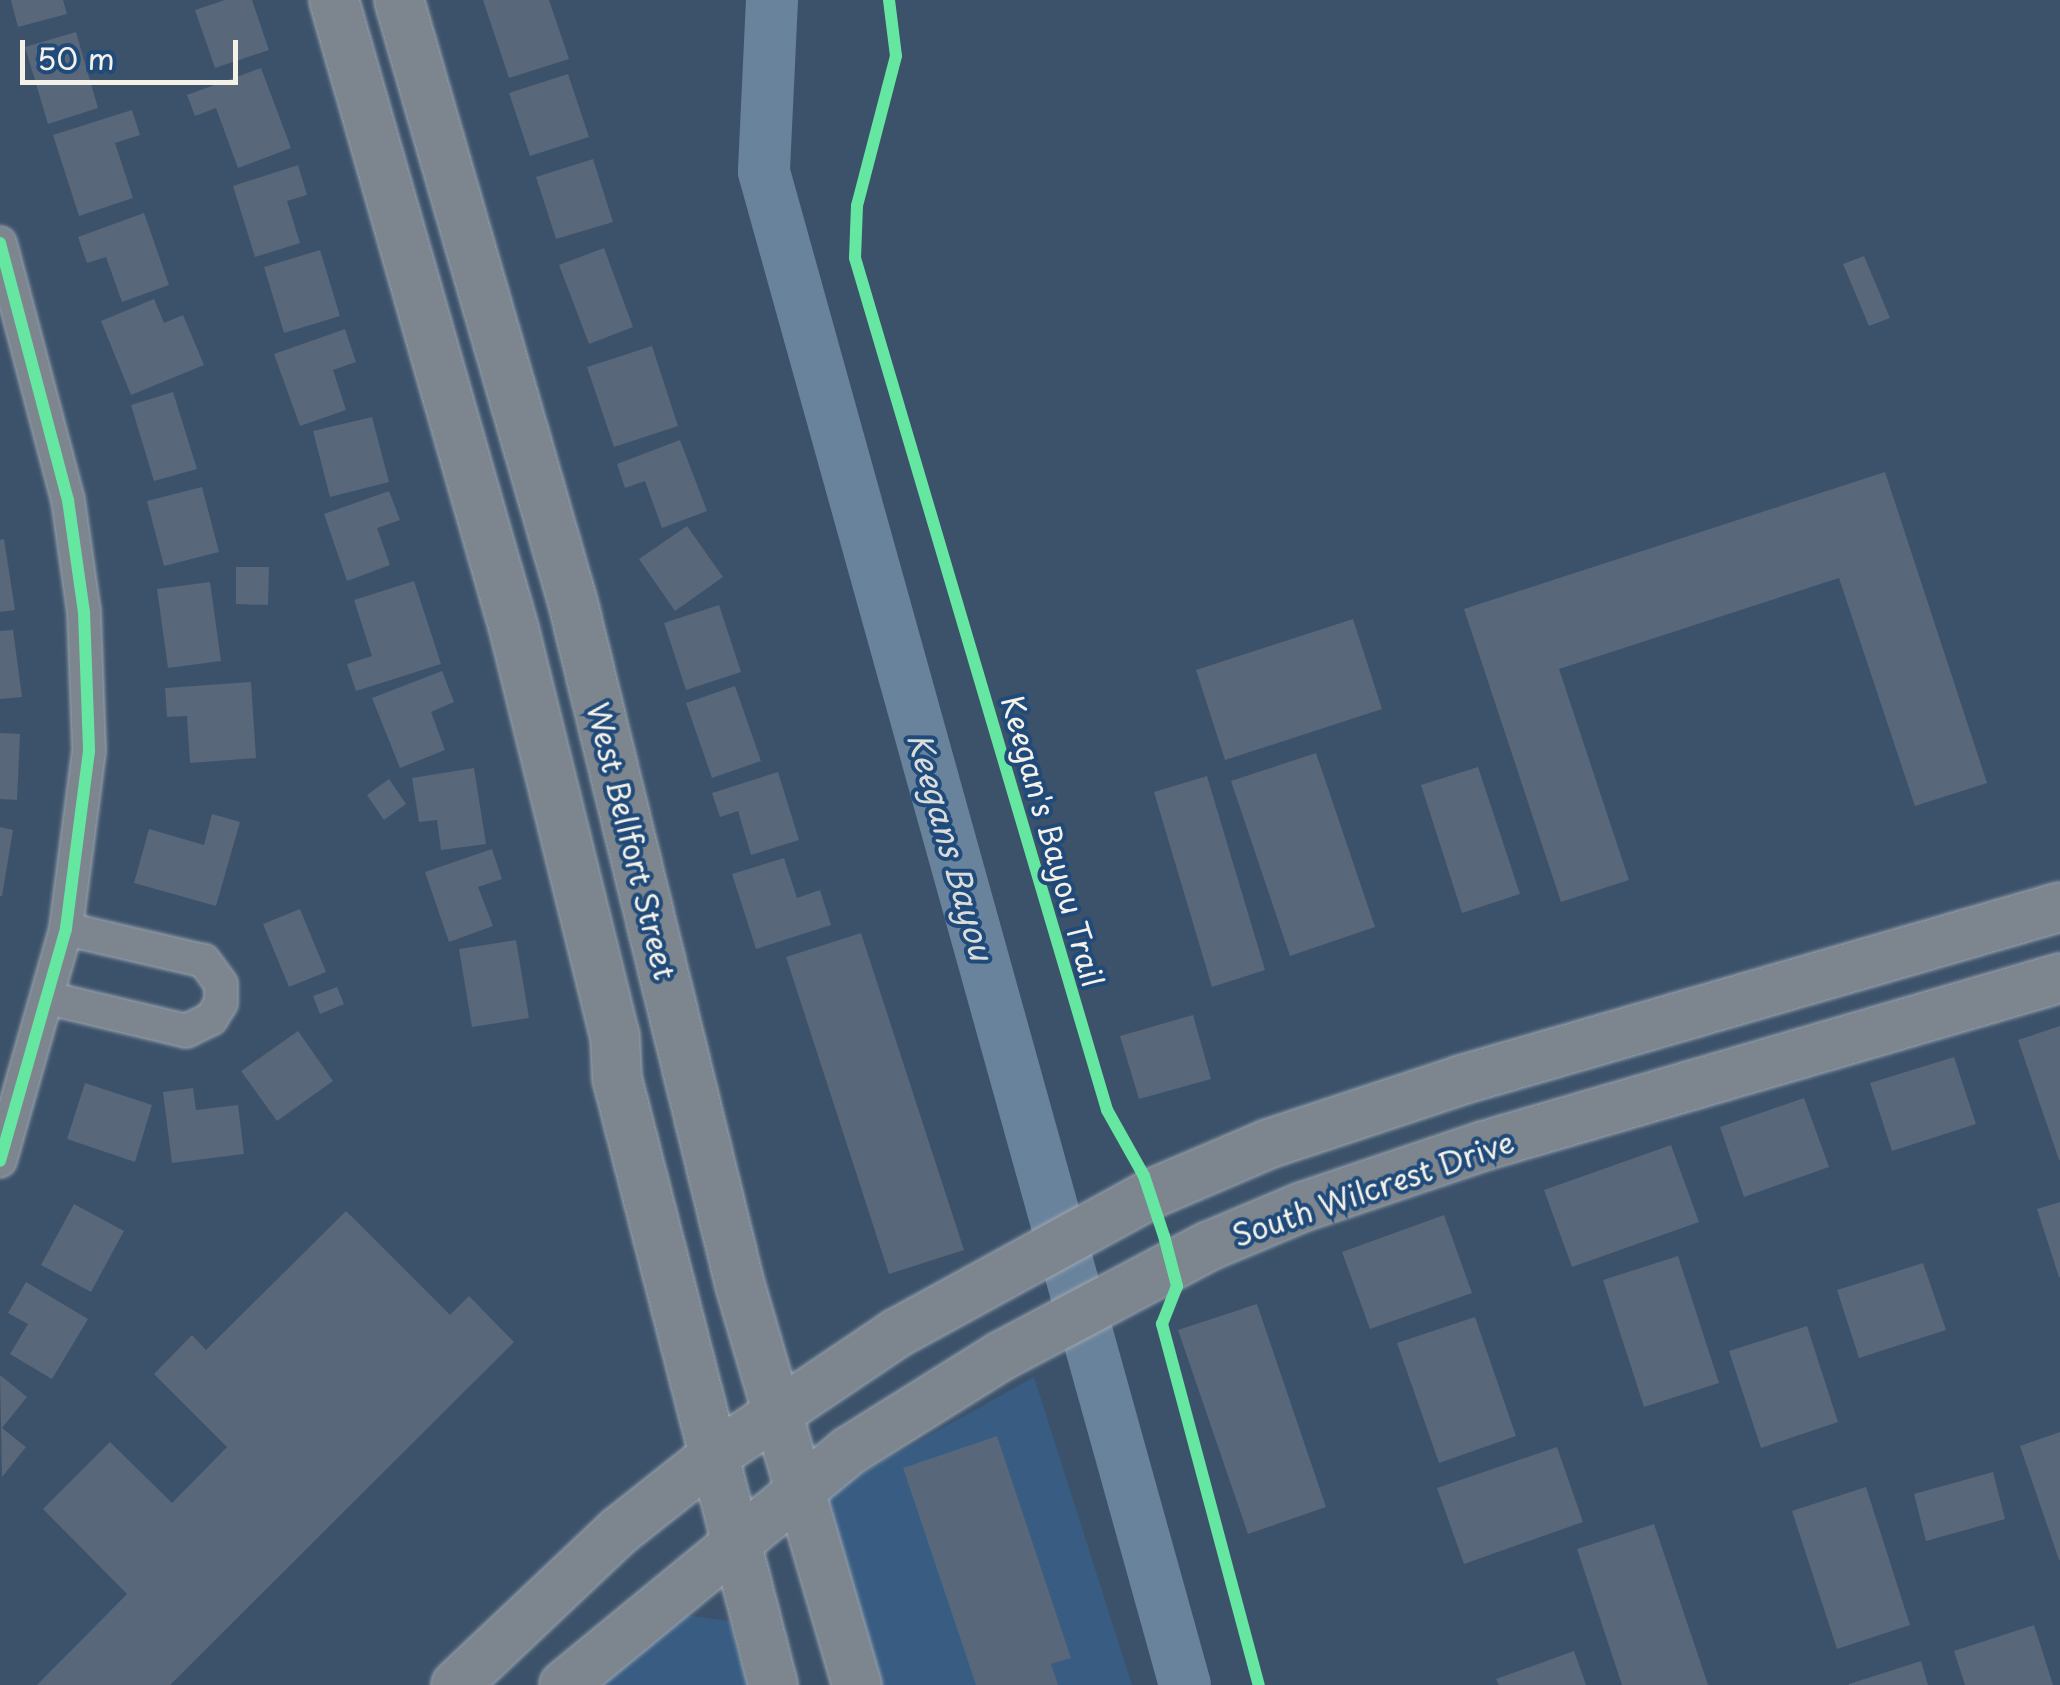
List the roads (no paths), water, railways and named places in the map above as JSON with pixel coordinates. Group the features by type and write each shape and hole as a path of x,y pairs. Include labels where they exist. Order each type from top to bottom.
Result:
{"main road":[{"name":"West Bellfort Street","path":"334,0 514,629 615,1036 617,1078 732,1543 773,1685"},
{"name":"West Bellfort Street","path":"399,0 573,603 776,1413 857,1685"},
{"path":"445,394 506,372"},
{"path":"456,1685 618,1531 711,1458 910,1326 1114,1213 1268,1144 1461,1080 2060,907"},
{"name":"South Wilcrest Drive","path":"564,1685 732,1543 849,1451 1017,1348 1137,1284 1302,1207 1483,1146 2060,978"},
{"path":"615,1036 675,1017"},
{"path":"1461,1080 1483,1146"}],"street":[{"path":"0,242 60,467 84,612 89,751 66,928 0,1161"},
{"path":"48,998 186,1031 211,1020 221,1003 221,984 204,961 66,928"}],"waterway":[{"name":"Keegans Bayou","path":"772,0 764,172 1185,1685"}]}
